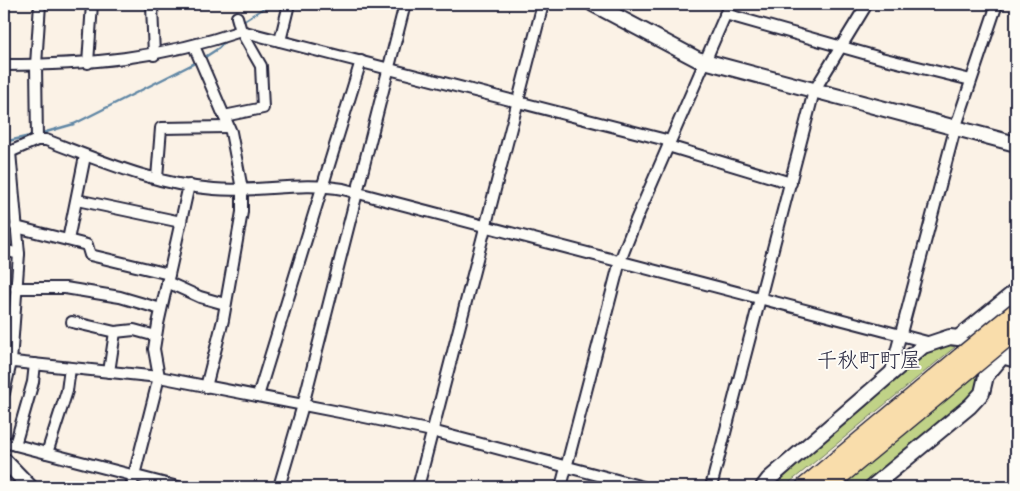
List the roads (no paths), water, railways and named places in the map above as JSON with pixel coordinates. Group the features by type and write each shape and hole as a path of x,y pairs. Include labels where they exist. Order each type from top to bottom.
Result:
{"highway":[{"path":"804,487 972,367 1016,312"},
{"path":"826,487 1016,330"}],"street":[{"path":"37,140 36,65 40,4"},
{"path":"88,63 92,4"},
{"path":"280,40 289,4"},
{"path":"279,487 303,405 405,4"},
{"path":"418,487 543,4"},
{"path":"593,4 696,59 1016,144"},
{"path":"561,487 620,261 730,4"},
{"path":"711,487 814,91 840,46 868,4"},
{"path":"892,371 955,129 997,4"},
{"path":"152,6 154,55"},
{"path":"725,14 971,80"},
{"path":"224,116 263,108 261,66 241,30 237,18"},
{"path":"4,65 88,63 154,55 194,46 241,30 518,102 669,144 791,183"},
{"path":"194,46 228,127 242,188 242,212 225,304 206,386"},
{"path":"258,396 362,61"},
{"path":"157,178 161,128 228,127"},
{"path":"4,393 18,254 7,153 37,140 46,140 85,156 157,178 214,189 323,185 760,297 931,343"},
{"path":"68,240 85,156"},
{"path":"131,487 159,378 154,350 156,336 189,185"},
{"path":"77,200 181,222"},
{"path":"16,228 87,245 90,255 168,278 200,297 225,304"},
{"path":"4,250 18,254"},
{"path":"16,288 65,288 120,297 161,309"},
{"path":"763,487 770,478 923,346 950,337 958,338 1016,291"},
{"path":"72,322 115,332 134,330 156,336"},
{"path":"109,372 115,332"},
{"path":"872,487 970,406 982,392 958,338"},
{"path":"972,367 1001,358 1016,347"},
{"path":"1001,358 1016,362"},
{"path":"7,362 159,378 258,396 432,431 643,487"},
{"path":"15,445 33,382 35,364"},
{"path":"46,453 67,391 70,368"},
{"path":"4,442 178,487"},
{"path":"4,460 30,487"}],"waterway":[{"path":"242,22 264,8 283,4"},
{"path":"202,59 219,48 227,39"},
{"path":"39,134 74,124 197,62"},
{"path":"4,142 34,135"}],"district":[{"name":"千秋町町屋","path":"869,360"}]}
